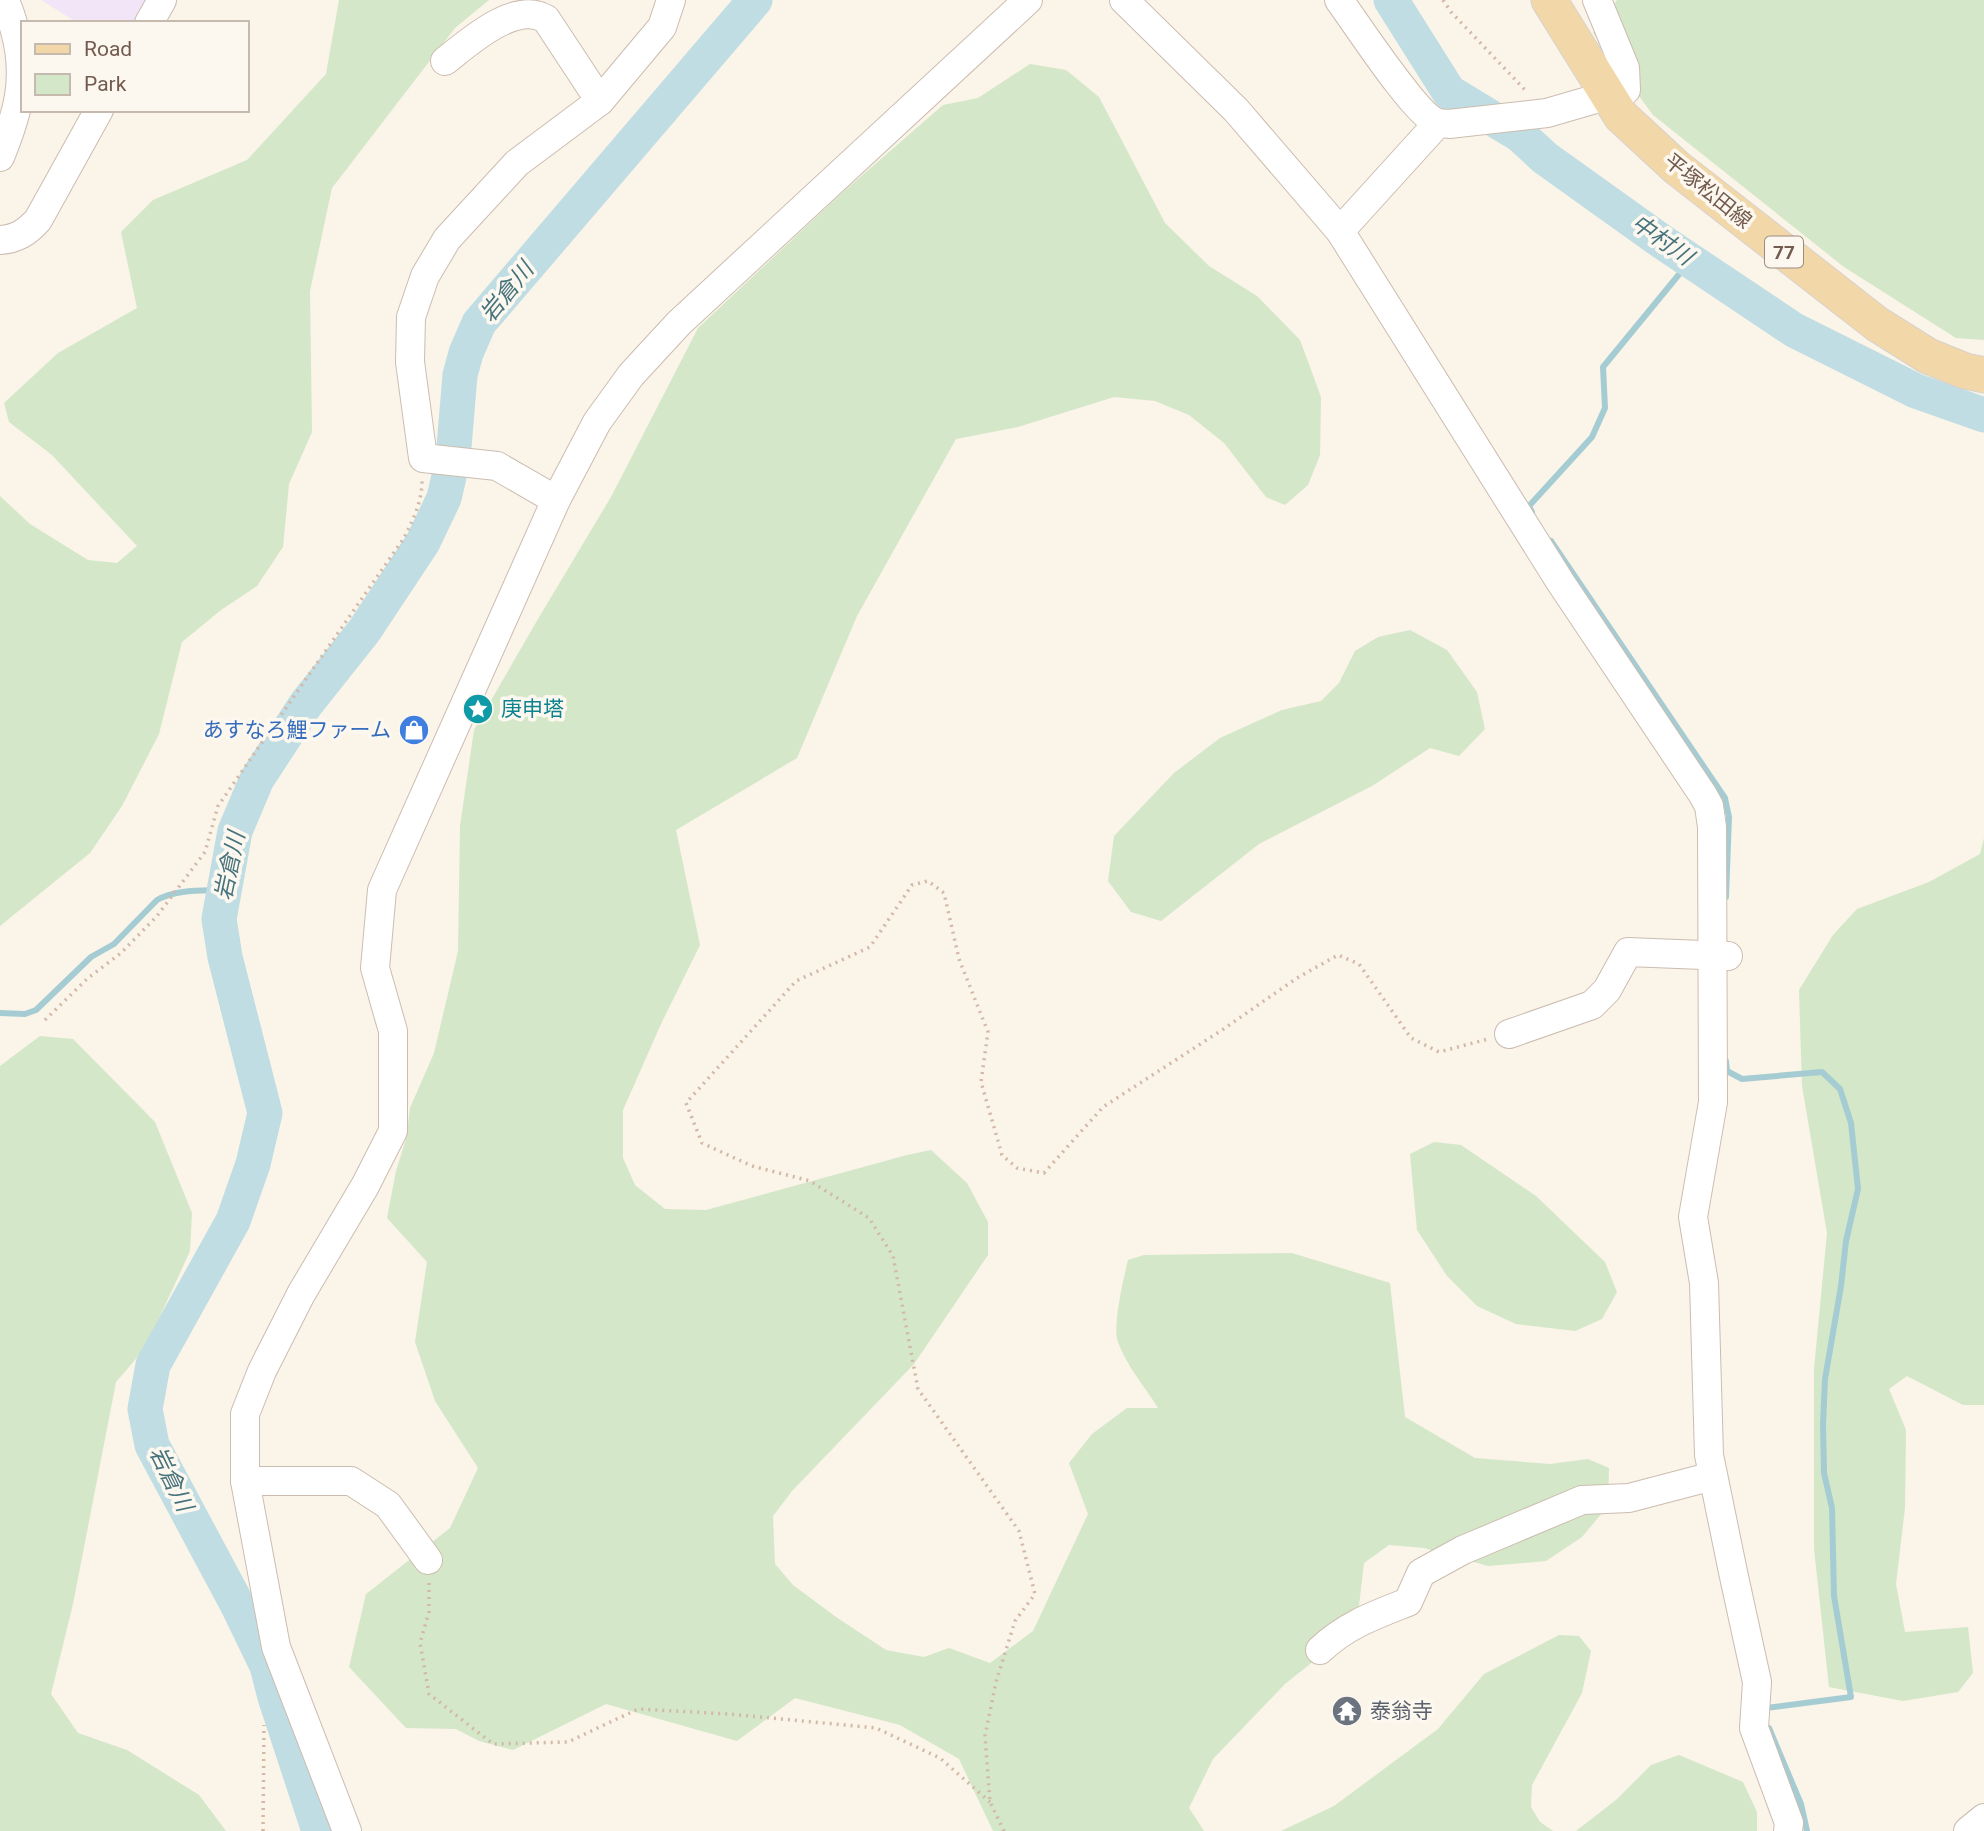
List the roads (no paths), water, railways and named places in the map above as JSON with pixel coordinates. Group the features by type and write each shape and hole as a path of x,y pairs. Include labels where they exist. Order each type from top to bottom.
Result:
{"main road":[{"name":"平塚松田線","path":"1549,0 1621,116 1676,167 1877,324 1928,356 1965,371 1984,375"}],"street":[{"path":"5,0 20,50 21,68"},
{"path":"150,21 162,0"},
{"path":"556,500 497,466 442,460 411,362 411,317 425,276 447,239 517,163 600,101 662,27 671,0"},
{"path":"347,1831 275,1647 246,1481 245,1414 262,1371 301,1294 365,1186 393,1130 393,1031 375,968 382,890 556,500 597,422 631,375 678,323 1028,0"},
{"path":"1124,0 1236,110 1339,231 1561,583 1709,807 1720,956 1713,1101 1693,1217 1704,1283 1709,1455 1757,1682 1754,1728 1789,1823 1788,1831"},
{"path":"1339,0 1410,98 1450,122 1541,114 1626,90 1625,68 1597,0"},
{"path":"444,61 488,27 506,17 530,12 539,14 546,19 600,101"},
{"path":"0,158 14,124 21,92"},
{"path":"0,240 10,240 27,232 38,220 98,112"},
{"path":"1339,231 1450,122"},
{"path":"1509,1034 1592,1005 1607,990 1628,952 1720,956"},
{"path":"1320,1650 1343,1630 1363,1619 1408,1602 1421,1573 1463,1550 1582,1500 1629,1498 1713,1476"},
{"path":"246,1481 351,1481 388,1505 428,1560"},
{"path":"1968,1831 1984,1818"}],"waterway":[{"name":"岩倉川","path":"319,1831 267,1666 152,1445 145,1409 153,1365 233,1221 253,1164 265,1113 225,957 219,919 235,831 257,779 306,704 364,631 423,542 444,498 453,459 460,375 479,323 755,0"},
{"name":"中村川","path":"1391,0 1449,92 1520,135 1545,158 1661,241 1794,330 1916,391 1984,415"},
{"path":"1532,512 1529,506 1592,437 1605,408 1603,367 1690,261"},
{"path":"1551,541 1725,798 1729,817 1726,897"},
{"path":"0,1013 25,1014 36,1010 91,957 114,944 164,896 181,892 224,890"},
{"path":"1726,1061 1727,1071 1742,1079 1822,1072 1840,1089 1851,1123 1858,1189 1846,1241 1825,1379 1823,1424 1824,1473 1832,1508 1834,1596 1851,1697 1766,1708 1766,1711"},
{"path":"1769,1728 1801,1804 1807,1831"}],"place":[{"name":"庚申塔","path":"478,709"},
{"name":"あすなろ鯉ファーム","path":"414,730"},
{"name":"泰翁寺","path":"1347,1711"}]}
